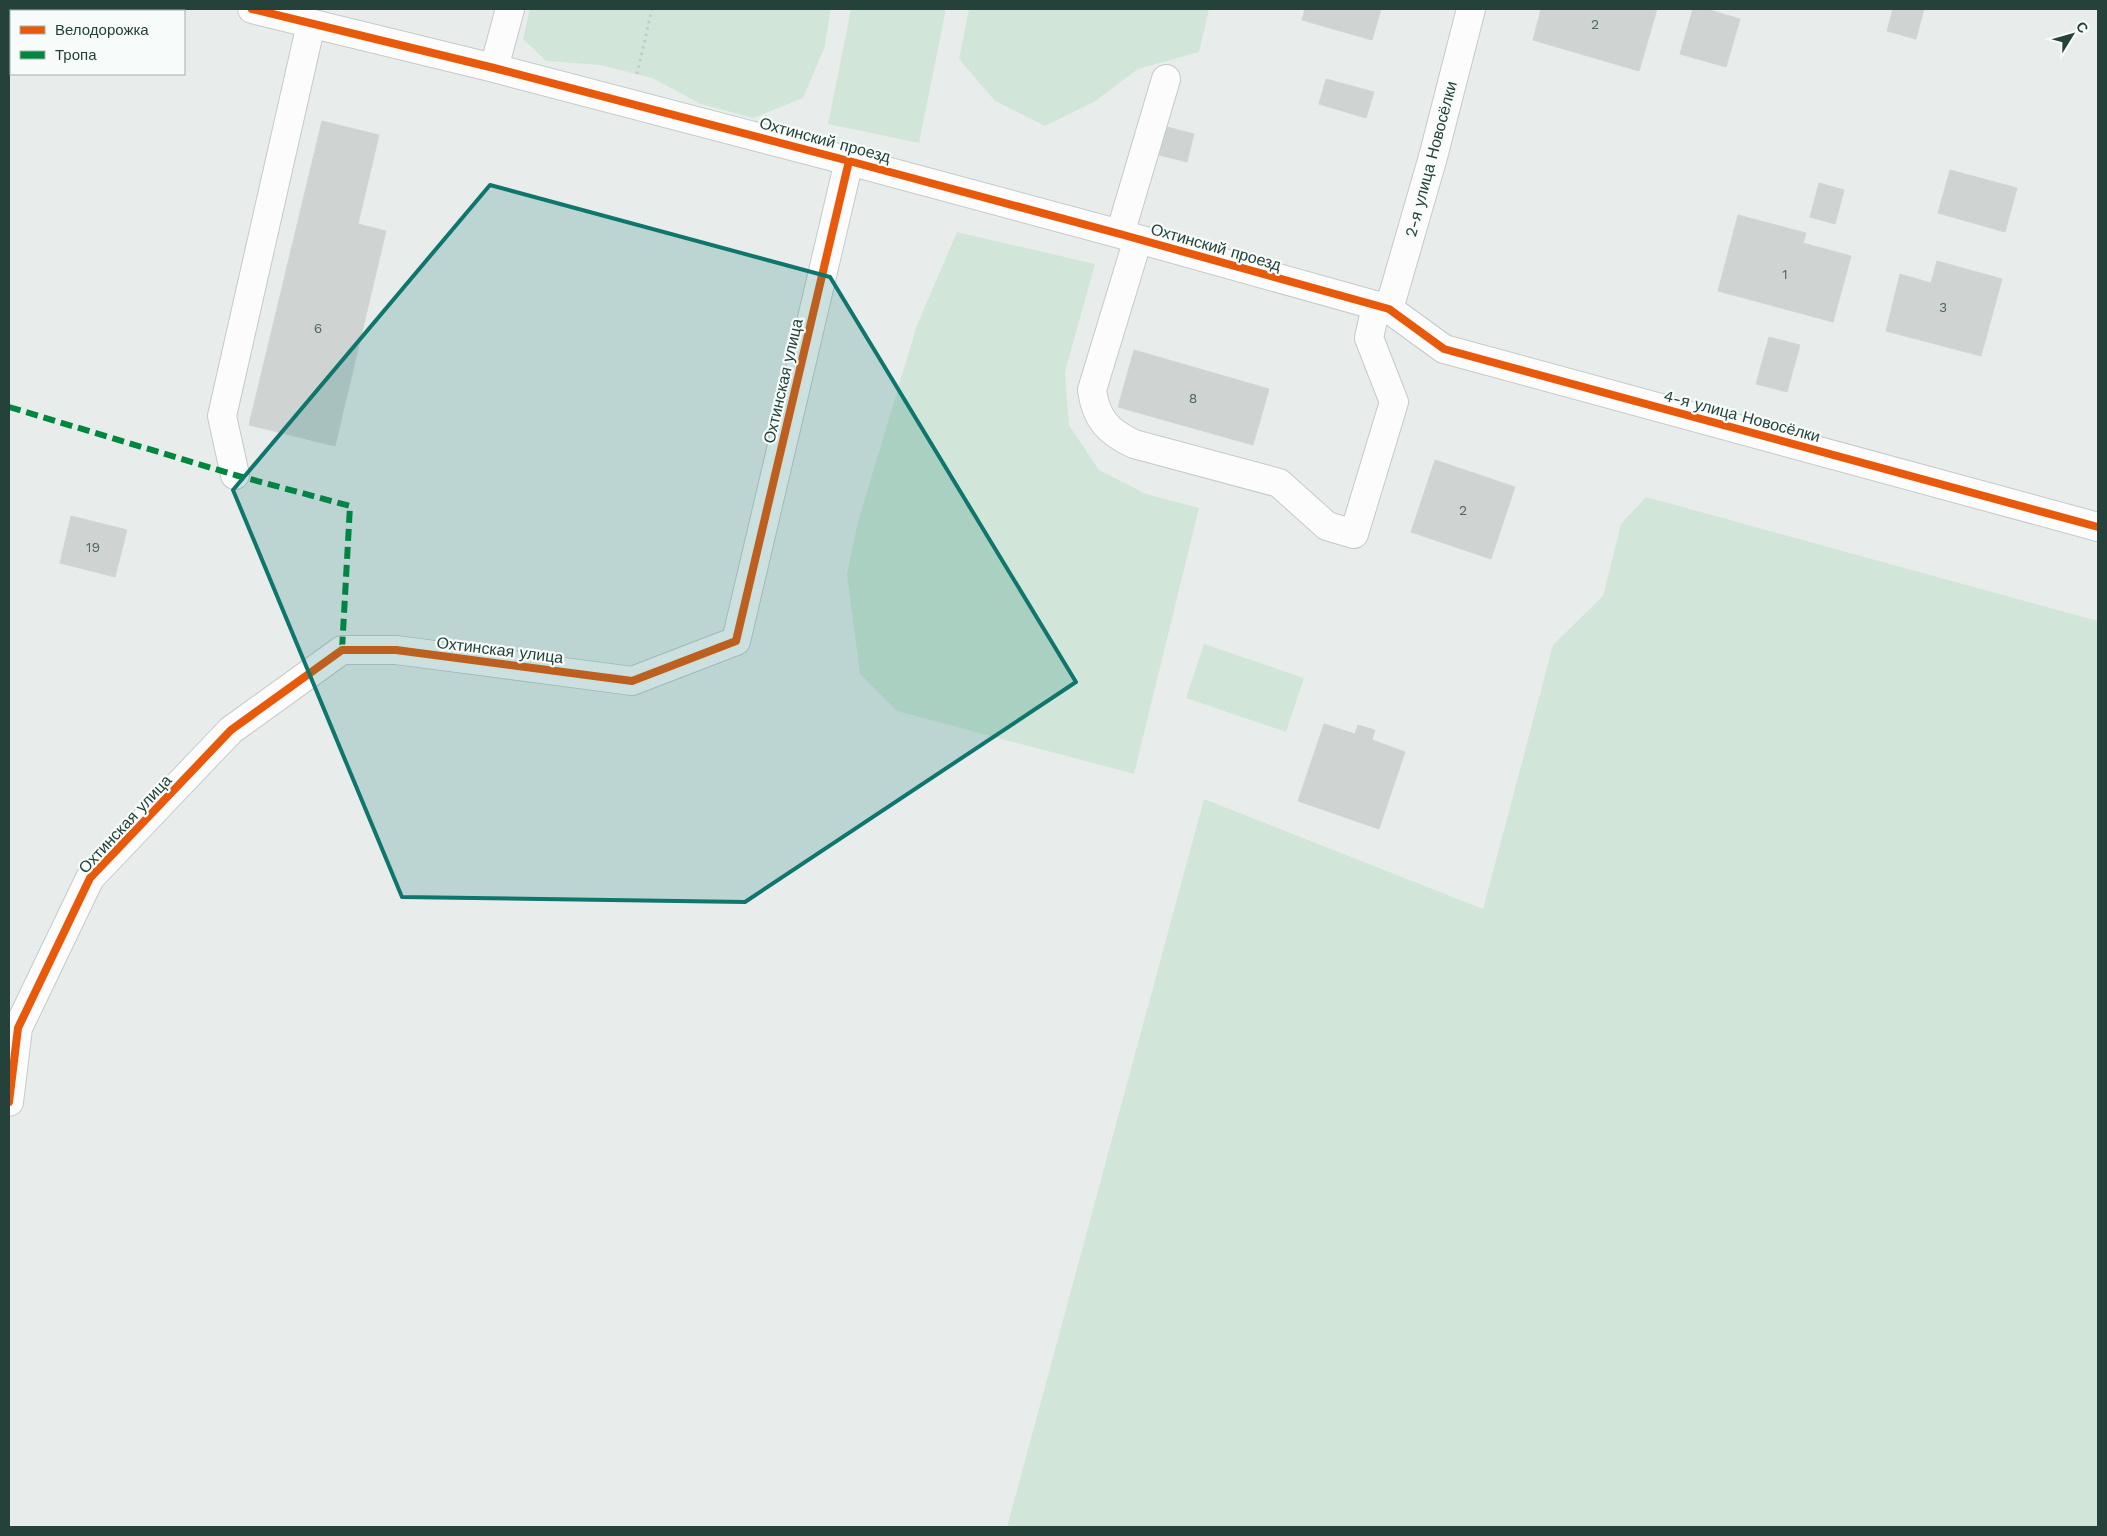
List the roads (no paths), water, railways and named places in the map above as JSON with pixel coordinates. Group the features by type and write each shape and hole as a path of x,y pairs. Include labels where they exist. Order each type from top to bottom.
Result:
{"street":[{"name":"Охтинский проезд","path":"252,9 494,68 849,161 1130,236 1382,308"},
{"path":"494,68 510,9"},
{"name":"2-я улица Новосёлки","path":"1130,236 1092,390 1095,407 1106,426 1118,437 1134,444 1278,483 1327,526 1354,534 1394,402 1369,338 1382,308 1433,157 1471,9"},
{"path":"236,475 222,416 311,24"},
{"path":"1130,236 1166,78"},
{"name":"Охтинская улица","path":"9,1102 18,1028 90,878 231,730 342,650 396,650 632,681 736,641 849,161"},
{"name":"4-я улица Новосёлки","path":"1382,308 1444,349 2098,527"}]}
